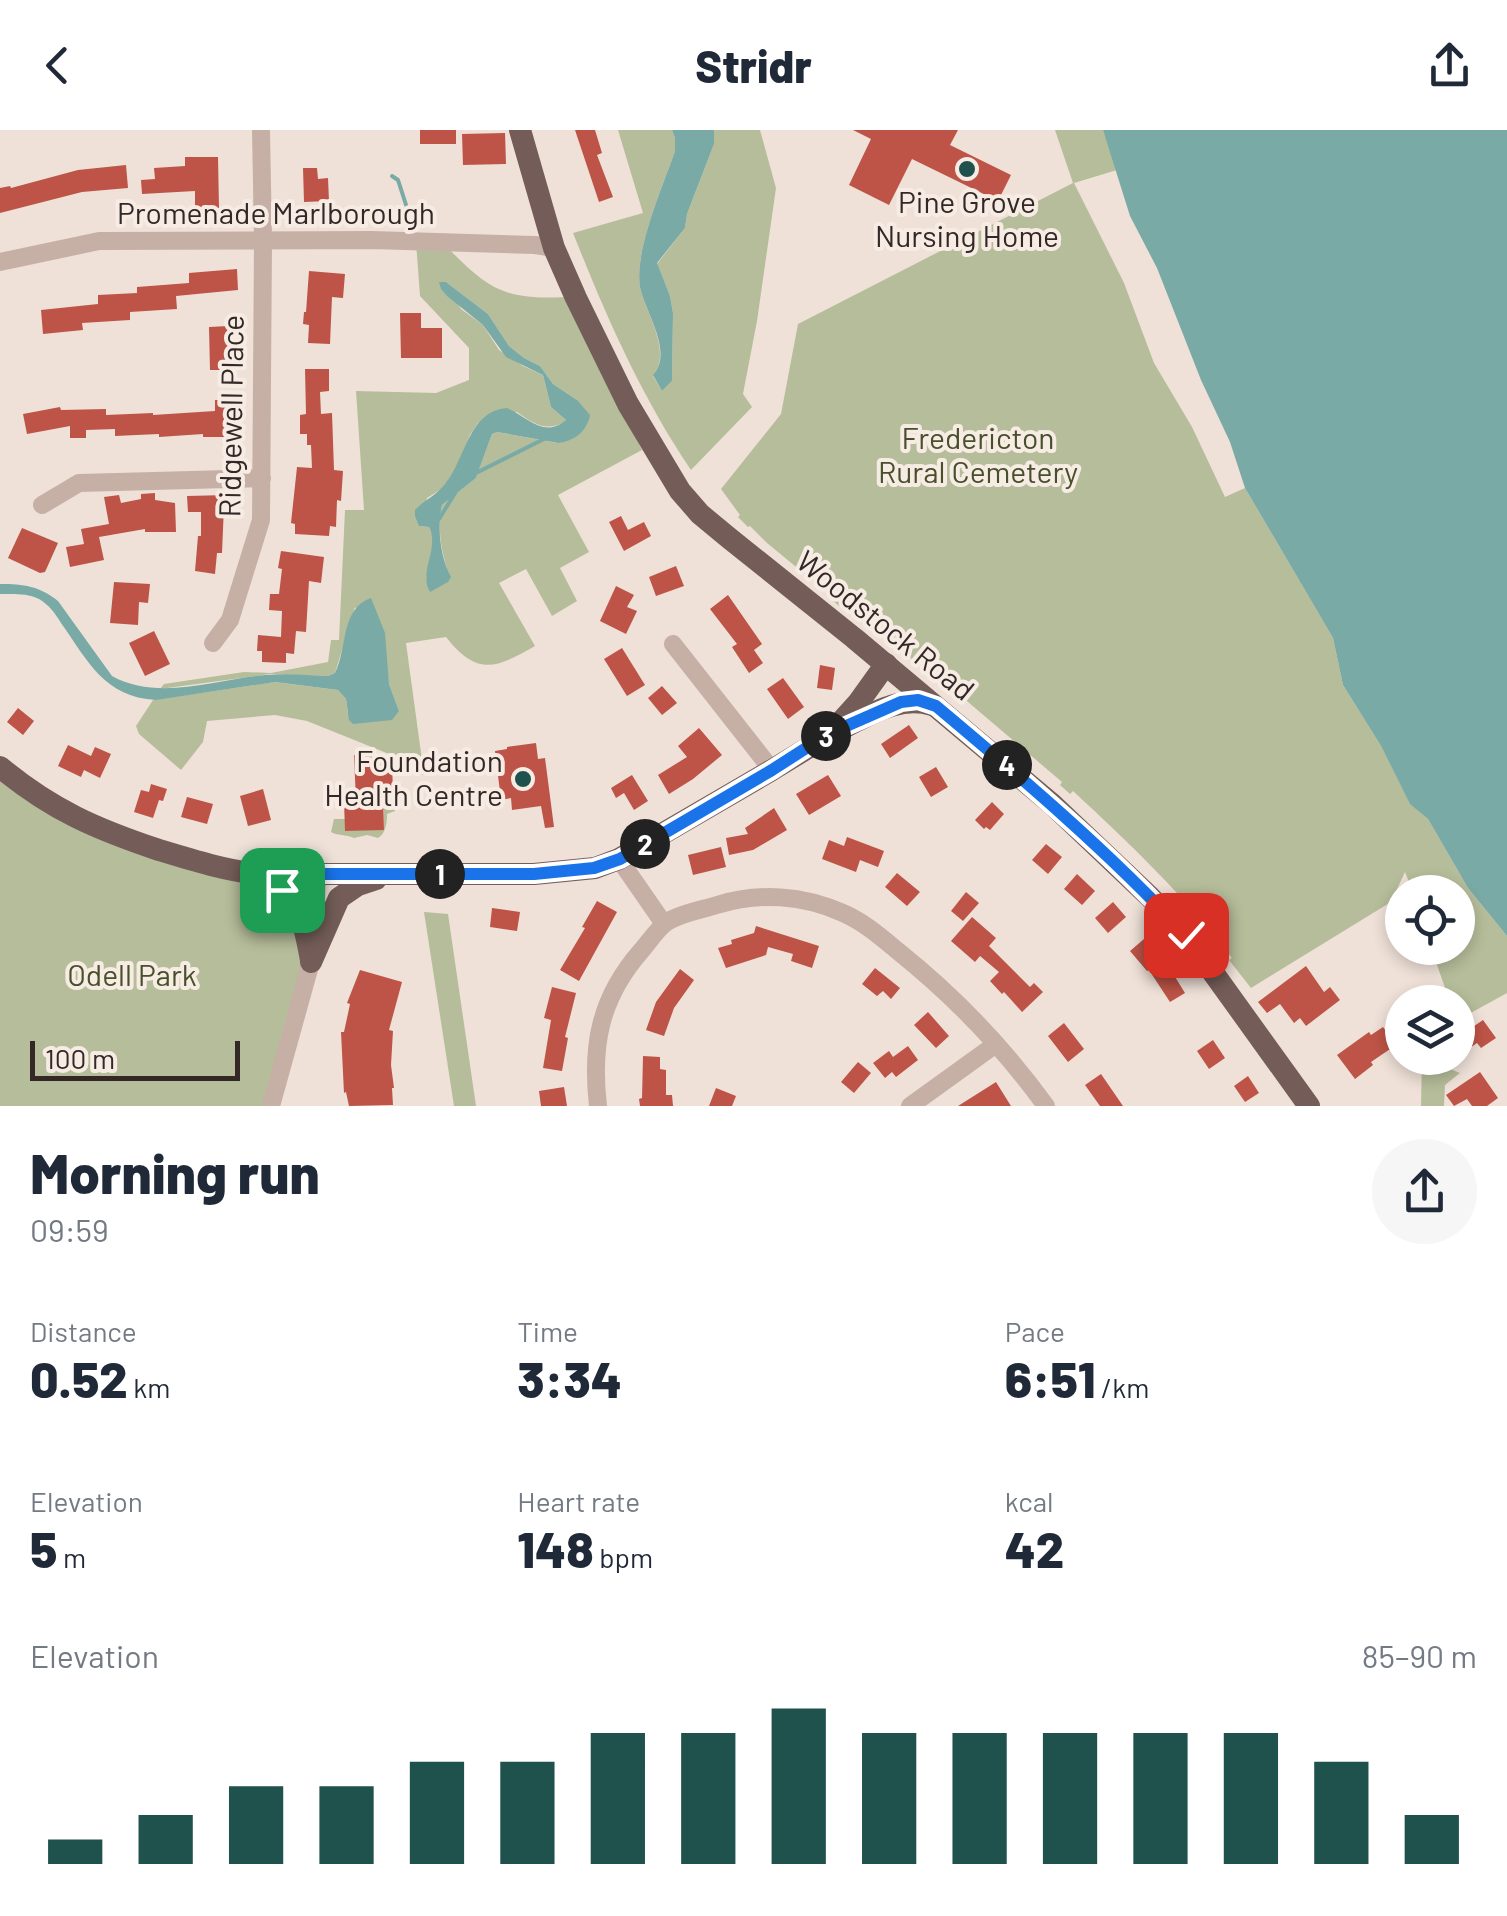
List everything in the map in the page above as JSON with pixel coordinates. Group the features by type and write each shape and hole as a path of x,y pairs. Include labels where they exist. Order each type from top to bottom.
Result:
{"main road":[{"name":"Woodstock Road","path":"520,130 554,248 576,298 628,404 680,491 700,514 1052,804 1150,897 1186,935 1309,1106"},
{"path":"828,734 858,704 886,664"},
{"path":"0,767 49,804 108,834 218,868 258,874 534,874 594,868 620,859 828,734 901,702 918,700 936,706"},
{"path":"258,874 282,890 296,906 312,962"},
{"path":"312,962 333,908 344,893 390,874"}],"street":[{"name":"Ridgewell Place","path":"213,644 230,620 260,520 261,130"},
{"name":"Promenade Marlborough","path":"0,262 99,241 440,241 554,248"},
{"path":"42,505 80,483 262,478"},
{"path":"672,644 772,770"},
{"path":"620,859 664,924"},
{"path":"270,1106 312,962 317,874"},
{"path":"598,1106 595,1066 605,1009 630,963 664,924 744,899 788,896 847,914 942,987 1020,1071 1046,1106"},
{"path":"910,1106 996,1044"}],"green space":[{"path":"618,130 672,130 675,138 675,151 651,219 639,272 640,287 659,343 658,366 653,376 662,391 672,381 673,313 657,264 685,228 714,144 714,130 760,130 776,188 743,394 752,407 691,470 626,355 573,233 643,213"},
{"name":"Fredericton Rural Cemetery","path":"1055,130 1103,130 1117,170 1074,183 1124,283 1154,363 1192,427 1225,497 1245,488 1333,638 1343,685 1410,803 1428,819 1460,875 1405,872 1385,875 1385,906 1251,988 1195,913 1073,791 1070,794 1060,785 1062,782 917,661 898,653 894,645 888,645 833,601 738,517 721,489 781,414 798,324 1073,183"},
{"path":"441,241 482,280 509,293 566,297 642,450 558,495 589,552 560,568 577,601 552,616 526,569 499,583 535,646 509,660 487,665 467,658 446,637 406,643 424,775 410,773 394,756 307,721 275,715 207,721 203,742 181,770 139,734 136,726 153,700 274,682 338,690 346,699 348,714 399,711 387,670 355,607 335,673 328,676 270,674 160,689 164,684 244,672 271,673 328,662 331,640 339,640 345,510 364,510 356,391 436,393 469,380 469,348 420,296 416,242","holes":["446,282 488,314 509,346 540,366 553,384 577,400 557,443 492,434 476,478 442,505 441,540 449,574 426,579 434,539 429,527 419,526 427,498 443,488 458,466 478,423 517,412 546,426 566,420 551,407 543,375 499,350 483,325 461,309"]},
{"name":"Odell Park","path":"0,767 25,788 282,890 311,962 271,1106 0,1106"},
{"path":"392,781 395,811 387,814 386,827 381,836 354,838 331,832 334,819 384,830 384,801 380,793 392,793"},
{"name":"Fredericton Rural Cemetery","path":"1475,897 1507,936 1507,993 1475,1011 1475,985 1444,985 1437,965 1475,965"},
{"path":"424,912 448,914 476,1106 454,1106"},
{"path":"1422,1075 1458,1075 1445,1085 1444,1106 1421,1106"}],"water":[{"path":"672,130 714,130 714,144 685,228 657,263 673,313 672,381 662,391 653,375 659,366 659,344 640,287 639,272 651,219 675,151"},
{"path":"1103,130 1507,130 1507,936 1475,897 1475,875 1460,875 1428,819 1410,804 1381,746 1343,685 1333,638 1245,488 1230,442 1157,268 1130,216"},
{"path":"439,282 446,282 488,314 509,346 540,366 553,384 577,400 590,415 583,430 564,442 492,434 476,478 442,505 441,542 451,577 430,592 426,576 432,535 429,527 419,526 415,510 445,484 476,427 494,411 507,408 543,427 566,420 551,407 543,375 506,357 483,325 447,296"},
{"path":"0,584 31,587 58,601 112,676 130,684 168,688 266,675 335,673 349,620 361,603 371,598 385,633 389,684 399,711 392,720 353,724 346,699 338,690 275,682 156,700 138,697 123,692 99,675 46,604 30,596 0,594"}],"building":[{"path":"420,130 456,130 456,144 420,144"},
{"path":"575,130 595,130 602,153 597,155 613,197 599,202"},
{"name":"Pine Grove Nursing Home","path":"853,130 958,130 950,145 1011,175 998,201 912,159 889,205 849,185 871,139"},
{"path":"505,133 506,164 463,165 462,134"},
{"path":"185,157 218,157 219,208 195,208 195,191 142,194 141,180 155,179 154,168 185,166"},
{"path":"126,165 128,188 82,192 0,213 0,188 78,170"},
{"path":"303,168 317,168 318,179 328,178 329,201 304,202"},
{"path":"237,269 238,290 176,296 177,309 130,312 130,320 82,323 83,330 43,334 41,310 98,304 98,295 137,293 137,287 189,283 189,273"},
{"path":"309,271 345,274 343,298 332,297 330,344 308,343 309,325 303,324"},
{"path":"400,313 421,313 421,328 442,328 442,358 401,358"},
{"path":"228,326 230,370 210,370 209,327"},
{"path":"305,369 329,369 329,391 320,392 321,414 332,413 334,470 343,471 336,527 330,526 329,536 295,534 295,524 291,523 297,467 312,468 311,445 307,445 307,434 300,434 300,415 306,414"},
{"path":"215,400 237,400 238,437 115,436 115,429 86,430 86,438 70,438 70,426 27,434 23,414 60,407 106,409 106,415 215,411"},
{"path":"155,493 155,500 175,503 176,532 145,529 99,537 104,560 70,567 66,547 84,544 81,529 109,524 104,497 119,495 121,503"},
{"path":"227,495 222,553 217,553 215,574 195,571 201,512 188,512 187,496"},
{"path":"621,516 628,530 644,522 651,536 624,551 609,522"},
{"path":"22,528 58,543 45,572 8,558"},
{"path":"281,551 324,557 321,583 309,581 306,632 296,631 294,654 286,653 286,663 262,662 262,651 257,651 258,635 281,637 282,611 269,610 270,594 279,594"},
{"path":"676,566 684,586 656,596 649,577"},
{"path":"114,582 150,584 148,603 139,602 138,625 110,623"},
{"path":"616,586 634,595 627,607 637,611 626,634 600,621"},
{"path":"728,595 762,644 754,650 763,663 749,673 732,647 737,644 710,609"},
{"path":"154,631 170,664 145,676 129,643"},
{"path":"622,648 645,685 627,696 604,659"},
{"path":"820,665 835,668 832,690 817,688"},
{"path":"783,678 804,707 788,719 767,689"},
{"path":"662,686 677,703 662,715 648,698"},
{"path":"18,708 34,721 23,735 7,722"},
{"path":"909,725 918,738 890,758 881,744"},
{"path":"699,728 722,755 669,794 658,775 687,757 678,746"},
{"name":"Foundation Health Centre","path":"536,743 538,759 545,758 554,827 545,828 541,806 512,810 511,798 501,800 495,751"},
{"path":"68,745 91,756 95,747 111,754 100,778 84,770 81,777 58,766"},
{"path":"378,754 378,763 392,762 393,793 383,793 384,830 345,831 344,802 356,801 354,755"},
{"path":"936,767 948,787 931,797 919,777"},
{"path":"632,775 648,801 634,810 624,793 616,798 611,788"},
{"path":"828,775 841,796 809,815 796,794"},
{"path":"151,784 167,789 153,818 134,812 141,790 149,792"},
{"path":"263,789 271,820 248,826 240,796"},
{"path":"187,797 213,804 207,824 181,817"},
{"path":"992,802 1004,814 990,830 984,829 975,820"},
{"path":"774,808 787,830 753,850 729,855 726,838 748,834 745,828"},
{"path":"847,837 884,851 878,867 860,860 856,872 822,859 829,840 844,846"},
{"path":"1046,844 1062,857 1048,874 1032,860"},
{"path":"721,847 726,867 693,875 688,855"},
{"path":"897,873 920,892 907,906 885,887"},
{"path":"1077,874 1095,891 1082,905 1064,889"},
{"path":"966,892 979,903 963,921 951,911"},
{"path":"597,901 617,912 579,981 560,970"},
{"path":"1113,902 1126,917 1108,933 1095,918"},
{"path":"492,908 520,912 517,931 490,927"},
{"path":"972,917 996,938 989,946 1030,987 1034,983 1043,992 1022,1012 990,981 999,972 980,956 975,962 951,941"},
{"path":"756,926 819,946 812,968 791,961 793,954 768,947 766,955 726,968 718,948 754,933"},
{"path":"1144,939 1185,993 1170,1002 1149,970 1130,951"},
{"path":"1306,966 1324,992 1330,987 1340,1000 1306,1026 1300,1018 1294,1023 1280,1004 1267,1013 1258,1002"},
{"path":"875,968 900,988 891,999 883,991 877,996 862,984"},
{"path":"680,969 694,980 674,1008 664,1036 646,1030 656,1002"},
{"path":"360,970 402,982 389,1030 393,1031 393,1105 349,1106 344,1093 341,1032"},
{"path":"552,987 576,993 565,1037 568,1038 562,1071 543,1068 551,1020 544,1018"},
{"path":"928,1012 949,1036 936,1048 914,1025"},
{"path":"1483,1020 1496,1038 1481,1048 1475,1044 1475,1025"},
{"path":"1064,1023 1084,1049 1068,1062 1048,1036"},
{"path":"1383,1027 1385,1052 1355,1079 1337,1055 1369,1032 1371,1035"},
{"path":"1213,1040 1225,1058 1209,1069 1197,1051"},
{"path":"908,1046 918,1060 896,1077 892,1072 885,1078 873,1063 889,1051 893,1057"},
{"path":"643,1056 660,1057 660,1069 666,1070 666,1095 672,1095 673,1106 640,1106"},
{"path":"858,1062 871,1073 854,1093 841,1082"},
{"path":"1480,1072 1498,1098 1487,1106 1472,1106 1467,1099 1454,1106 1446,1095"},
{"path":"1101,1074 1123,1106 1100,1106 1085,1085"},
{"path":"1248,1076 1259,1093 1245,1102 1234,1086"},
{"path":"996,1082 1011,1106 958,1106"},
{"path":"564,1087 567,1106 541,1106 539,1091"},
{"path":"716,1088 736,1096 732,1106 709,1106"}],"waterway":[{"path":"392,176 398,180 408,211"},
{"path":"476,473 544,439"},
{"path":"439,519 455,493"}],"place":[{"name":"Pine Grove Nursing Home","path":"967,169"},
{"name":"Foundation Health Centre","path":"523,779"}],"route":[{"path":"282,890 258,874 534,874 594,868 620,859 828,734 901,702 918,700 936,706 1052,804 1186,935"}]}
